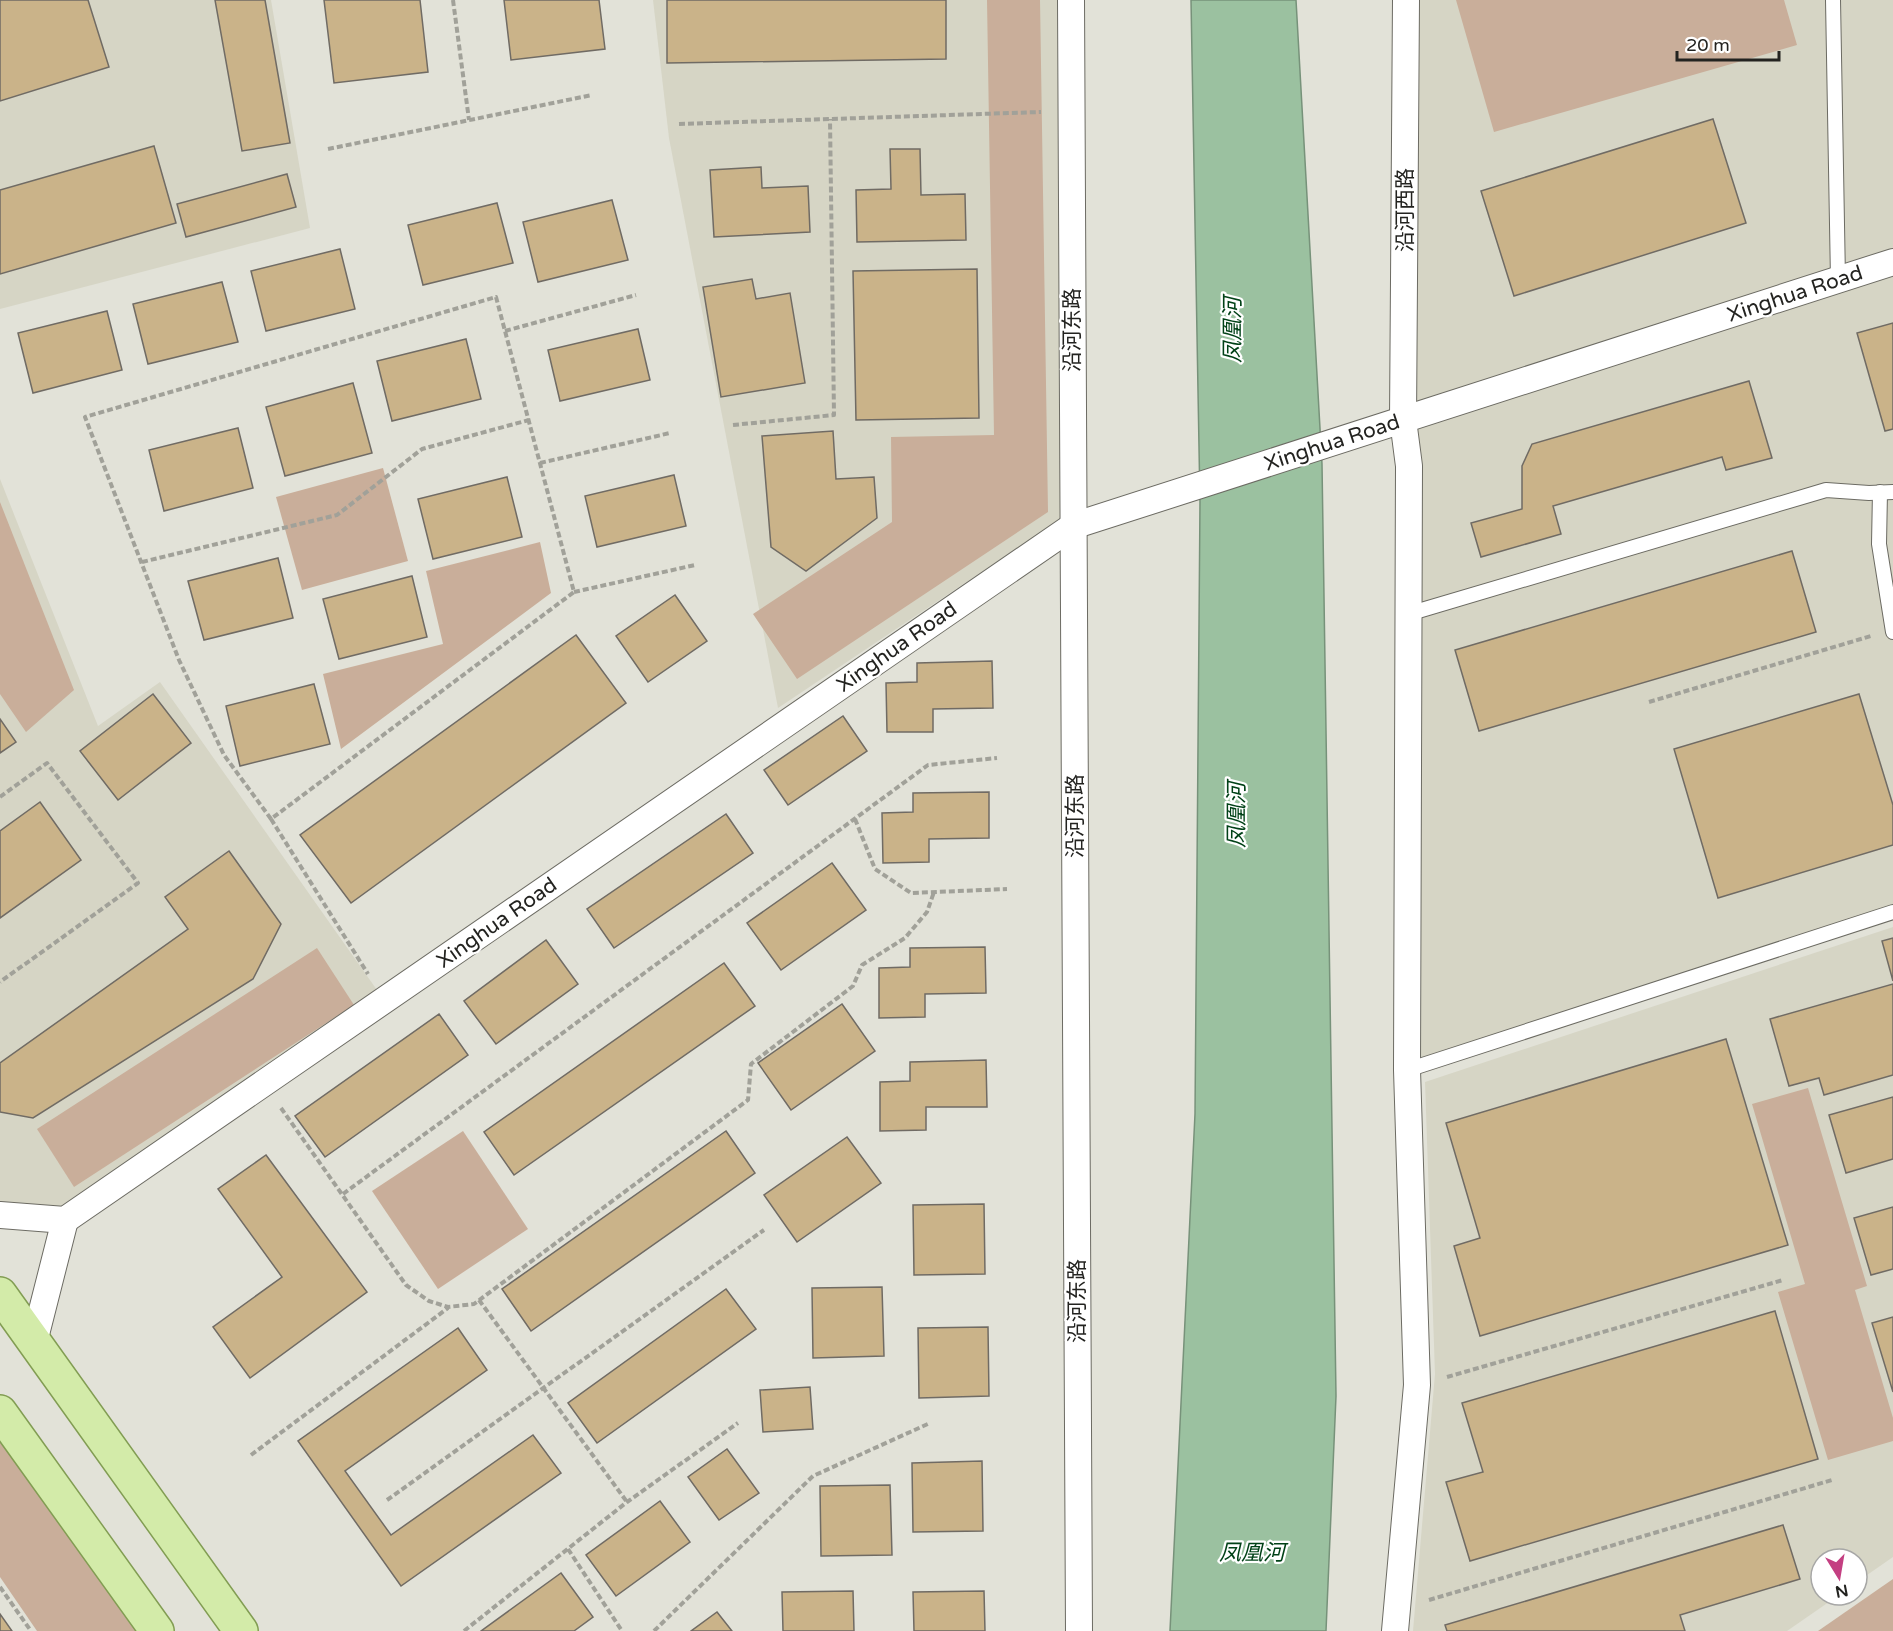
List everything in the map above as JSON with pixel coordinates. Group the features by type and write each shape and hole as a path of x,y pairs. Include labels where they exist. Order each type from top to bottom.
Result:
{"main road":[{"path":"0,1294 241,1631"},
{"path":"0,1412 157,1631"}],"street":[{"name":"沿河东路","path":"1071,0 1079,1631"},
{"name":"沿河西路","path":"1396,1620 1417,1385 1407,1070 1409,466 1403,420 1406,0"},
{"name":"Xinghua Road","path":"65,1220 1073,526 1893,262"},
{"path":"0,1215 65,1220 34,1342"}],"lane":[{"path":"1833,0 1838,280"},
{"path":"1408,615 1826,490 1887,492 1879,544 1893,631"},
{"path":"1407,1070 1893,912"}],"path":[{"path":"453,0 469,120"},
{"path":"328,149 592,95"},
{"path":"680,124 1071,111"},
{"path":"733,425 834,415 830,119"},
{"path":"505,331 636,295"},
{"path":"385,1000 271,819 224,756 179,660 85,417 496,297 574,592"},
{"path":"142,562 337,515 422,449 529,420"},
{"path":"540,463 670,433"},
{"path":"271,819 574,592 695,565"},
{"path":"1649,702 1893,631"},
{"path":"343,1194 928,765 997,758"},
{"path":"0,797 47,763 138,883 0,982"},
{"path":"855,819 875,869 911,894 1007,889"},
{"path":"264,1084 406,1285 429,1301 448,1307 474,1304 748,1100 751,1064 854,986 862,965 904,938 927,912 934,892"},
{"path":"387,1500 764,1230"},
{"path":"1417,1385 1783,1280"},
{"path":"479,1300 627,1502"},
{"path":"251,1455 448,1307"},
{"path":"464,1631 627,1502 738,1423"},
{"path":"654,1631 813,1476 930,1423"},
{"path":"1396,1620 1832,1480"},
{"path":"568,1549 622,1631"},
{"path":"0,1587 31,1631"}],"shaded area":[{"path":"0,0 271,0 310,228 0,309"},
{"path":"653,0 1057,0 1062,518 778,708 669,138"},
{"path":"987,0 1040,0 1048,512 797,679 753,614 892,522 891,437 994,435"},
{"path":"1417,0 1893,0 1893,905 1419,1059 1415,607"},
{"path":"1456,0 1784,0 1797,45 1494,132"},
{"path":"383,468 408,561 302,590 276,497"},
{"path":"0,479 98,726 160,682 384,1000 65,1220 0,1215"},
{"path":"0,502 74,690 26,732 0,694"},
{"path":"540,542 551,593 341,749 323,674 443,644 426,571"},
{"path":"1893,927 1893,1557 1869,1574 1869,1547 1809,1547 1809,1607 1822,1607 1787,1631 1413,1631 1435,1374 1425,1082"},
{"path":"317,948 354,1005 74,1187 37,1129"},
{"path":"1808,1088 1867,1286 1855,1290 1893,1418 1893,1441 1828,1460 1778,1292 1805,1284 1752,1104"},
{"path":"463,1131 528,1229 438,1289 372,1191"},
{"path":"0,1426 147,1631 37,1631 0,1577"},
{"path":"1893,1579 1893,1631 1818,1631 1853,1607 1869,1607 1869,1596"}],"water":[{"name":"凤凰河","path":"1191,0 1296,0 1322,464 1336,1396 1326,1631 1170,1631 1195,1114 1200,502"}],"building":[{"path":"0,0 88,0 109,67 0,101"},
{"path":"215,0 265,0 290,143 242,151"},
{"path":"324,0 420,0 428,72 334,83"},
{"path":"504,0 599,0 605,49 511,60"},
{"path":"667,0 946,0 946,59 667,63"},
{"path":"1713,119 1746,223 1514,296 1481,191"},
{"path":"154,146 176,223 0,274 0,190"},
{"path":"890,149 920,149 921,195 965,194 966,240 857,242 856,190 891,189"},
{"path":"761,167 762,188 808,186 810,232 714,237 710,170"},
{"path":"287,174 296,207 186,237 177,204"},
{"path":"612,200 628,260 538,282 523,222"},
{"path":"497,203 513,263 423,285 408,225"},
{"path":"340,249 355,309 266,331 251,271"},
{"path":"977,269 979,418 856,420 853,271"},
{"path":"752,279 756,299 790,293 805,383 721,397 703,287"},
{"path":"222,282 238,342 148,364 133,304"},
{"path":"107,311 122,370 33,393 18,333"},
{"path":"1893,323 1893,429 1885,431 1857,333"},
{"path":"638,329 650,380 560,401 548,350"},
{"path":"466,339 481,399 392,421 377,361"},
{"path":"1749,381 1772,458 1726,470 1722,457 1553,506 1561,534 1481,557 1471,523 1522,509 1522,466 1532,444"},
{"path":"353,383 372,453 285,476 266,407"},
{"path":"238,428 253,488 164,511 149,450"},
{"path":"833,431 836,479 874,477 877,518 806,571 771,547 762,436"},
{"path":"674,475 686,526 597,547 585,496"},
{"path":"507,477 522,537 433,559 418,499"},
{"path":"1792,551 1816,632 1479,731 1455,650"},
{"path":"278,558 293,618 204,640 188,581"},
{"path":"412,576 427,637 339,659 323,599"},
{"path":"675,595 707,641 648,682 616,636"},
{"path":"576,635 626,703 351,903 300,835"},
{"path":"992,661 993,708 933,709 933,732 887,732 886,683 917,682 917,663"},
{"path":"314,684 330,744 240,766 226,706"},
{"path":"153,694 191,743 118,800 80,751"},
{"path":"1859,694 1893,805 1893,845 1718,898 1674,749"},
{"path":"843,716 867,751 788,805 764,770"},
{"path":"0,719 16,742 0,753"},
{"path":"989,792 989,838 929,839 929,862 883,863 882,813 913,812 913,793"},
{"path":"40,802 81,860 0,918 0,831"},
{"path":"726,814 753,853 614,948 587,909"},
{"path":"229,851 281,924 253,979 33,1118 0,1112 0,1063 188,929 165,897"},
{"path":"832,863 866,910 781,970 747,923"},
{"path":"1893,938 1893,981 1882,941"},
{"path":"546,940 578,984 496,1044 464,1001"},
{"path":"985,947 986,993 925,994 925,1017 879,1018 879,968 910,967 910,948"},
{"path":"724,963 755,1006 514,1175 484,1132"},
{"path":"1893,984 1893,1075 1824,1095 1819,1078 1789,1086 1770,1019"},
{"path":"842,1004 875,1051 791,1110 758,1063"},
{"path":"439,1014 468,1055 325,1157 295,1116"},
{"path":"1726,1039 1788,1245 1480,1336 1454,1246 1480,1238 1446,1123"},
{"path":"986,1060 987,1107 926,1107 926,1130 880,1131 880,1082 910,1081 910,1062"},
{"path":"1893,1097 1893,1159 1846,1173 1829,1115"},
{"path":"726,1131 755,1173 531,1331 502,1289"},
{"path":"847,1137 881,1183 797,1242 764,1195"},
{"path":"266,1155 367,1292 250,1378 213,1327 282,1277 218,1189"},
{"path":"984,1204 985,1274 914,1275 913,1205"},
{"path":"1893,1207 1893,1269 1871,1275 1854,1218"},
{"path":"882,1287 884,1356 813,1358 812,1288"},
{"path":"726,1289 756,1329 597,1443 568,1403"},
{"path":"1775,1311 1818,1459 1470,1561 1446,1482 1483,1472 1462,1403"},
{"path":"1893,1317 1893,1392 1872,1323"},
{"path":"988,1327 989,1396 919,1398 918,1328"},
{"path":"458,1328 487,1370 345,1471 391,1535 533,1435 561,1473 401,1586 298,1441"},
{"path":"810,1387 813,1429 763,1432 760,1390"},
{"path":"727,1449 759,1493 719,1520 688,1477"},
{"path":"982,1461 983,1531 913,1532 912,1463"},
{"path":"890,1485 892,1555 821,1556 820,1486"},
{"path":"660,1501 690,1542 616,1596 586,1555"},
{"path":"1783,1525 1800,1579 1680,1615 1685,1631 1447,1631 1445,1625"},
{"path":"561,1573 593,1617 574,1631 481,1631"},
{"path":"853,1591 854,1631 783,1631 782,1592"},
{"path":"984,1591 985,1631 914,1631 913,1592"},
{"path":"717,1612 732,1631 691,1631"},
{"path":"0,1614 12,1631 0,1631"}]}
